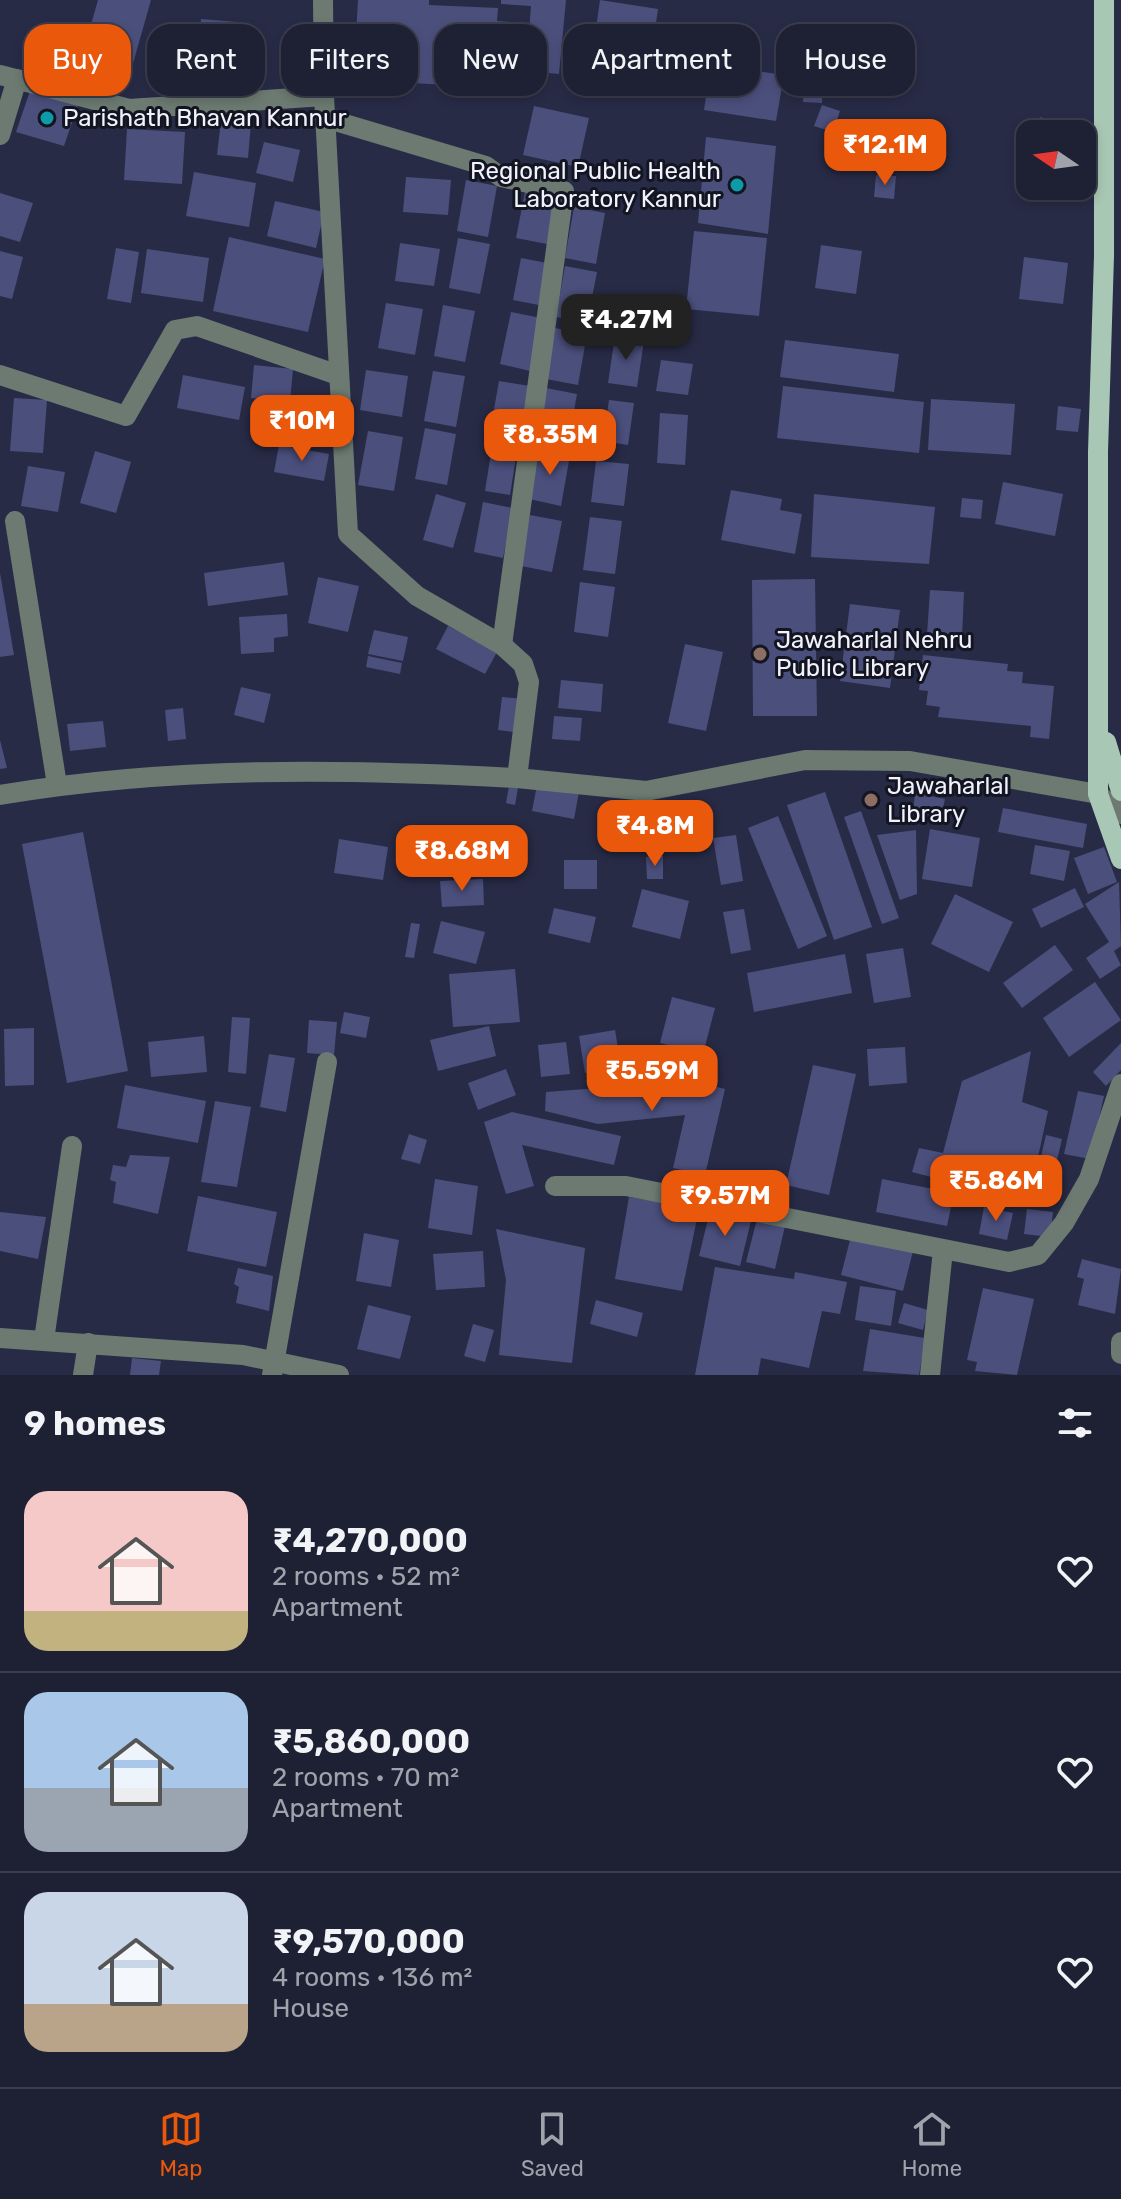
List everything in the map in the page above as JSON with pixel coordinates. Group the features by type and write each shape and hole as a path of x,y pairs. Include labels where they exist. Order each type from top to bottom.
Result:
{"main road":[{"path":"1104,0 1104,256 1098,452 1098,794 1121,859"},
{"path":"1099,720 1121,791"}],"street":[{"path":"323,0 323,24"},
{"path":"0,135 9,77 129,109 324,96 348,534 417,596 502,645 523,664 529,682 517,778"},
{"path":"325,118 486,166 501,177 564,191 502,645"},
{"path":"0,375 126,416 175,330 197,326 338,375"},
{"path":"15,521 57,785"},
{"path":"0,795 57,785 199,773 342,770 517,778 646,791 805,760 910,761 1098,794 1121,814"},
{"path":"274,1368 327,1062"},
{"path":"555,1186 626,1186 1009,1262 1038,1255 1064,1223 1089,1179 1121,1084"},
{"path":"44,1340 72,1146"},
{"path":"930,1375 943,1250"},
{"path":"0,1338 88,1343 339,1375"},
{"path":"1121,1342 1121,1354"},
{"path":"83,1375 88,1343"}],"building":[{"path":"98,0 151,0 131,70 131,24 91,24"},
{"path":"358,0 429,0 429,5 498,8 497,21 523,23 434,24 434,84 418,83 418,24 357,24"},
{"path":"501,0 566,0 559,74 547,73 547,24 530,24 531,6 501,4"},
{"path":"600,0 658,9 656,24 597,24"},
{"path":"201,19 237,22 237,24 201,24"},
{"path":"760,71 776,74 776,96 780,96 776,121 704,110 706,96 760,96"},
{"name":"Parishath Bhavan Kannur","path":"28,96 47,96 78,105 64,146 16,132"},
{"path":"803,96 822,96 822,103 803,102"},
{"path":"822,105 840,111 833,132 814,126"},
{"path":"534,106 589,118 578,167 523,155"},
{"path":"221,120 251,123 248,158 217,155"},
{"path":"127,129 185,132 182,184 124,180"},
{"name":"Regional Public Health Laboratory Kannur","path":"706,137 776,146 768,234 698,223"},
{"path":"264,142 300,150 293,182 256,173"},
{"path":"194,172 256,183 249,227 186,216"},
{"path":"876,175 896,176 894,199 874,197"},
{"path":"406,177 451,180 448,215 403,212"},
{"path":"466,180 497,186 488,237 457,231"},
{"path":"525,192 556,198 547,244 516,238"},
{"path":"0,193 33,203 20,242 0,236"},
{"path":"275,201 324,212 316,248 267,236"},
{"path":"574,207 605,213 596,264 565,258"},
{"path":"694,231 767,238 759,316 686,309"},
{"path":"229,237 325,259 308,332 213,311"},
{"path":"458,238 490,244 480,294 449,288"},
{"path":"400,243 440,249 434,286 395,281"},
{"path":"821,245 862,251 856,294 815,288"},
{"path":"116,248 139,252 131,303 107,299"},
{"path":"147,249 209,258 203,302 141,293"},
{"path":"0,251 23,257 12,299 0,296"},
{"path":"1024,257 1068,263 1063,304 1019,299"},
{"path":"521,258 547,263 539,305 513,300"},
{"path":"565,266 597,272 587,323 556,317"},
{"path":"386,303 423,309 415,355 378,348"},
{"path":"443,305 475,311 465,362 434,356"},
{"path":"511,312 541,318 530,371 500,364"},
{"path":"555,328 587,334 578,385 546,379"},
{"path":"615,336 644,341 637,387 608,383"},
{"path":"785,340 899,354 894,392 780,377"},
{"path":"661,360 693,364 688,395 656,391"},
{"path":"254,365 293,369 290,402 251,398"},
{"path":"366,370 408,376 402,417 360,410"},
{"path":"433,371 465,376 456,427 424,421"},
{"path":"183,375 245,387 239,420 177,408"},
{"path":"499,381 530,386 522,431 491,426"},
{"path":"783,386 924,402 919,453 777,438"},
{"path":"546,388 577,394 568,445 537,439"},
{"path":"14,398 47,400 43,453 10,451"},
{"path":"931,399 1015,404 1011,455 928,450"},
{"path":"609,400 634,403 628,445 603,441"},
{"path":"1058,406 1081,409 1078,432 1056,430"},
{"path":"276,409 324,417 321,433 273,425"},
{"path":"660,413 688,415 685,465 657,463"},
{"path":"425,428 456,434 447,485 415,479"},
{"path":"368,431 403,437 394,491 358,485"},
{"path":"279,445 329,454 324,481 274,472"},
{"path":"492,447 517,451 510,495 485,491"},
{"path":"538,449 570,455 561,506 529,499"},
{"path":"95,451 131,462 116,513 80,503"},
{"path":"596,461 629,464 624,506 591,502"},
{"path":"28,466 65,472 58,512 21,506"},
{"path":"1003,482 1063,494 1055,536 995,524"},
{"path":"731,490 782,499 780,510 802,514 795,554 721,540"},
{"path":"436,494 466,503 453,548 423,540"},
{"path":"814,494 935,507 929,564 811,557"},
{"path":"962,498 983,500 981,519 960,517"},
{"path":"483,502 513,508 503,558 474,552"},
{"path":"530,515 562,521 552,572 521,566"},
{"path":"590,517 622,521 615,574 583,570"},
{"path":"284,562 288,595 208,606 204,573"},
{"path":"0,573 14,655 0,657"},
{"path":"318,577 359,586 348,632 308,623"},
{"path":"815,579 817,716 753,716 752,580"},
{"path":"580,582 615,587 608,637 574,632"},
{"path":"930,590 964,592 962,637 927,635"},
{"path":"850,604 900,610 890,688 840,681"},
{"path":"287,614 288,636 274,638 274,652 241,654 239,617"},
{"path":"448,626 497,652 485,674 436,649"},
{"path":"374,630 408,637 403,661 368,654"},
{"path":"685,644 723,652 706,731 668,723"},
{"path":"923,655 1008,664 1007,671 1023,672 1022,683 1054,686 1049,739 1030,737 1031,726 938,717 940,707 926,705 928,691 919,690"},
{"path":"368,656 402,663 400,674 366,667"},
{"path":"561,680 603,684 601,712 558,708"},
{"path":"241,687 271,694 264,723 234,715"},
{"path":"502,697 524,699 521,733 498,730"},
{"path":"183,708 186,739 168,741 165,710"},
{"path":"554,716 582,718 580,741 552,739"},
{"path":"103,721 106,747 70,751 67,724"},
{"path":"0,740 7,768 0,769"},
{"path":"510,780 519,782 515,805 506,803"},
{"path":"537,785 579,792 574,819 532,811"},
{"path":"825,792 872,927 834,940 787,805"},
{"path":"915,793 945,799 941,817 913,814"},
{"path":"1003,808 1087,824 1083,848 998,832"},
{"path":"861,811 899,918 882,924 844,817"},
{"path":"778,816 827,936 798,949 748,828"},
{"path":"930,829 980,838 972,887 922,879"},
{"path":"916,830 917,894 900,900 877,835"},
{"path":"83,832 128,1071 67,1083 22,844"},
{"path":"736,835 743,881 721,885 713,838"},
{"path":"339,839 388,847 383,880 334,873"},
{"path":"1035,845 1070,851 1064,881 1030,874"},
{"path":"1104,847 1117,882 1088,894 1074,858"},
{"path":"663,856 663,879 647,879 646,857"},
{"path":"564,860 597,860 597,889 564,889"},
{"path":"483,879 484,905 442,907 440,881"},
{"path":"1119,882 1121,946 1114,951 1121,965 1100,979 1086,958 1109,942 1085,904"},
{"path":"1075,888 1084,907 1041,928 1032,909"},
{"path":"642,889 689,901 680,939 632,927"},
{"path":"955,894 1013,922 989,972 931,944"},
{"path":"554,908 596,917 590,943 548,933"},
{"path":"744,909 751,950 731,954 723,912"},
{"path":"441,921 485,932 476,964 433,953"},
{"path":"411,923 420,924 414,958 405,957"},
{"path":"1055,945 1073,970 1022,1008 1003,983"},
{"path":"903,948 911,997 874,1003 866,954"},
{"path":"845,954 852,993 754,1012 747,973"},
{"path":"515,969 520,1022 453,1027 449,974"},
{"path":"1095,982 1121,1020 1069,1057 1043,1018"},
{"path":"672,997 715,1008 703,1054 660,1043"},
{"path":"344,1012 370,1017 366,1038 340,1033"},
{"path":"232,1017 250,1018 246,1074 228,1072"},
{"path":"309,1020 337,1022 334,1055 307,1053"},
{"path":"489,1026 496,1056 438,1071 430,1040"},
{"path":"34,1028 34,1085 5,1086 4,1029"},
{"path":"615,1030 621,1067 585,1073 579,1036"},
{"path":"204,1036 207,1072 151,1077 148,1042"},
{"path":"566,1042 570,1074 541,1077 538,1045"},
{"path":"1121,1043 1121,1070 1106,1086 1093,1072"},
{"path":"905,1047 907,1083 869,1086 867,1049"},
{"path":"1031,1051 1022,1102 1048,1111 1033,1180 947,1166 943,1180 912,1172 919,1148 943,1153 962,1081"},
{"path":"269,1054 295,1058 286,1112 260,1107"},
{"path":"813,1065 856,1074 829,1195 786,1185"},
{"path":"506,1069 516,1095 478,1110 468,1083"},
{"path":"693,1081 725,1089 705,1175 673,1168 685,1115 598,1124 545,1111 546,1092"},
{"path":"125,1085 206,1101 198,1143 117,1128"},
{"path":"1078,1091 1104,1096 1090,1159 1064,1154"},
{"path":"215,1101 251,1107 237,1187 201,1182"},
{"path":"512,1112 621,1136 614,1165 522,1145 534,1186 506,1194 484,1122"},
{"path":"409,1134 427,1140 420,1164 401,1159"},
{"path":"1046,1135 1062,1139 1051,1186 1035,1182"},
{"path":"130,1155 170,1157 158,1214 113,1203 116,1182 110,1180 113,1165 126,1167"},
{"path":"435,1179 478,1186 472,1235 428,1228"},
{"path":"882,1179 954,1193 947,1226 876,1212"},
{"path":"198,1196 277,1212 266,1267 187,1251"},
{"path":"629,1197 699,1209 682,1291 615,1279"},
{"path":"984,1207 1013,1213 1007,1240 979,1234"},
{"path":"1027,1209 1053,1212 1050,1237 1024,1234"},
{"path":"710,1211 751,1221 740,1266 699,1256"},
{"path":"0,1212 46,1217 38,1259 0,1251"},
{"path":"757,1219 785,1226 775,1269 746,1262"},
{"path":"496,1229 585,1248 572,1363 499,1355 506,1280"},
{"path":"364,1233 399,1240 391,1287 356,1281"},
{"path":"851,1236 913,1251 903,1291 841,1275"},
{"path":"483,1251 485,1287 436,1290 433,1254"},
{"path":"1082,1259 1121,1269 1115,1314 1078,1305 1084,1279 1077,1277"},
{"path":"715,1267 794,1279 795,1272 847,1282 840,1314 822,1311 809,1368 761,1358 758,1375 695,1375"},
{"path":"238,1268 273,1276 269,1311 236,1303 239,1287 234,1284"},
{"path":"860,1286 896,1291 891,1326 855,1320"},
{"path":"983,1288 1034,1299 1017,1375 975,1371 977,1362 967,1360"},
{"path":"596,1300 643,1313 637,1337 590,1324"},
{"path":"904,1303 928,1310 923,1330 898,1323"},
{"path":"368,1305 411,1316 400,1359 357,1349"},
{"path":"473,1324 494,1330 485,1362 464,1356"},
{"path":"870,1329 925,1338 919,1375 863,1371"},
{"path":"132,1358 161,1361 159,1375 130,1375"}],"place":[{"name":"Parishath Bhavan Kannur","path":"47,118"},
{"name":"Regional Public Health Laboratory Kannur","path":"737,185"},
{"name":"Jawaharlal Nehru Public Library","path":"760,654"},
{"name":"Jawaharlal Library","path":"871,800"}]}
